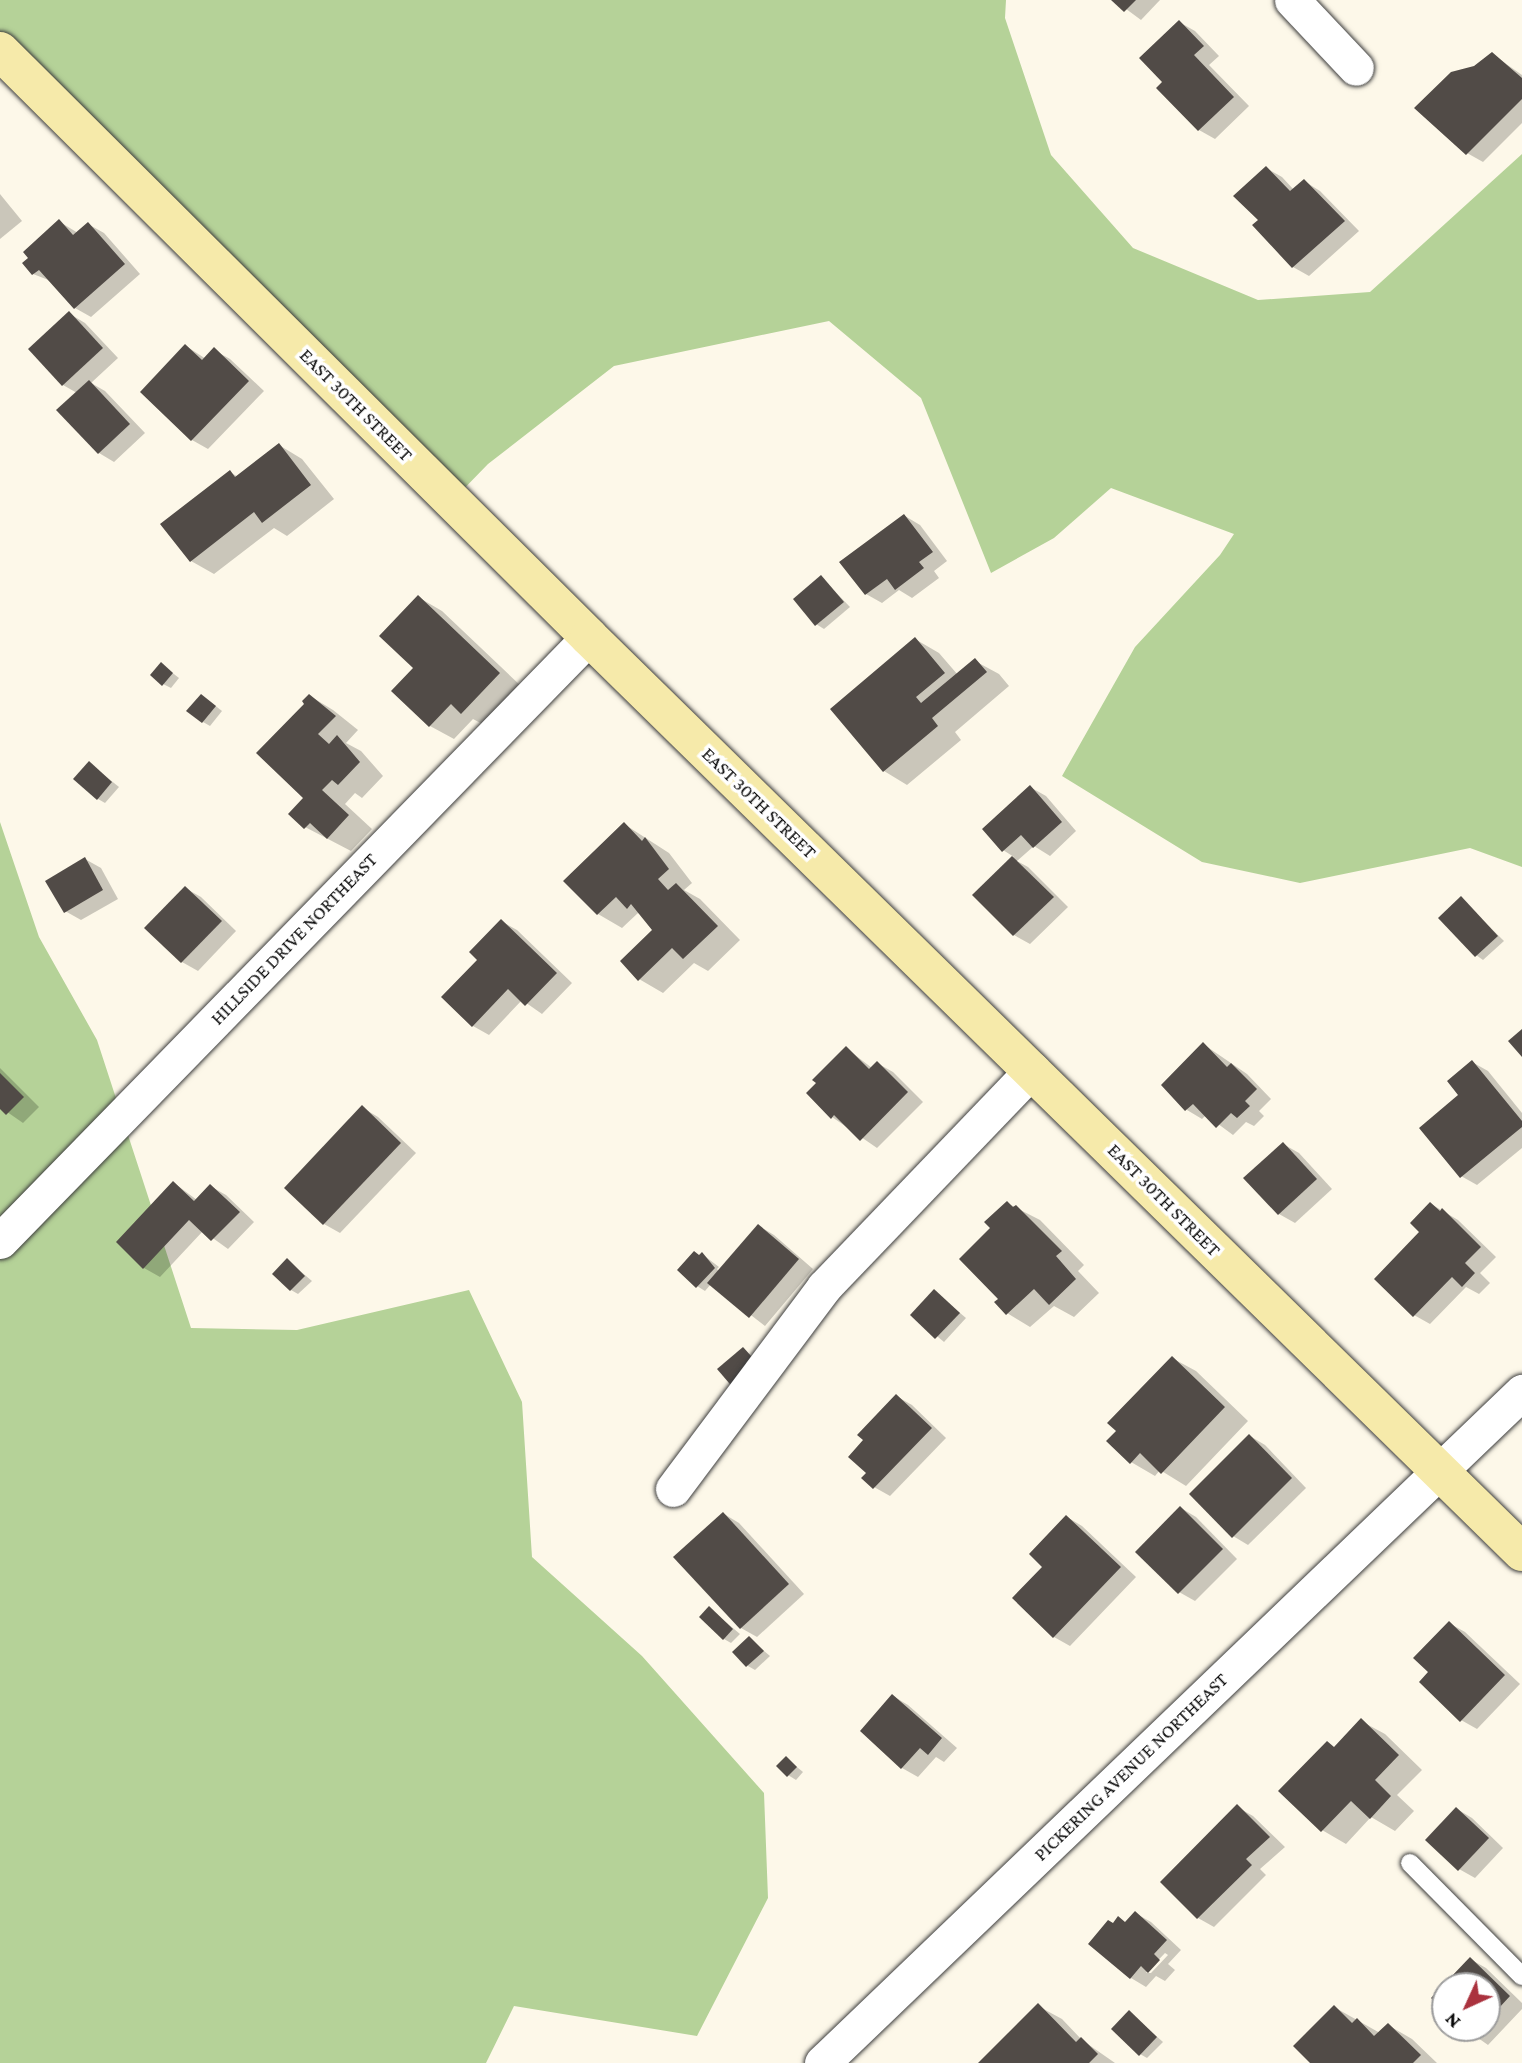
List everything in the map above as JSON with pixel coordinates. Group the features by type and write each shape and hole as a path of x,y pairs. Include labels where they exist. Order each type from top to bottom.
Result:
{"street":[{"path":"1292,0 1356,68"},
{"name":"EAST 30TH STREET","path":"0,51 589,637 1522,1552"},
{"name":"HILLSIDE DRIVE NORTHEAST","path":"0,1241 589,637"},
{"path":"673,1489 824,1287 1032,1070"},
{"name":"PICKERING AVENUE NORTHEAST","path":"822,2063 1522,1392"}],"lane":[{"path":"1410,1863 1522,1976"}],"green space":[{"path":"0,0 1006,0 1005,18 1051,155 1133,248 1258,300 1370,292 1522,154 1522,867 1470,848 1300,883 1202,862 1062,776 1135,647 1220,555 1234,534 1111,488 1054,538 991,573 921,398 829,321 614,366 488,464 452,501 0,51"},
{"path":"0,822 39,937 97,1040 191,1328 297,1330 469,1290 522,1402 532,1557 642,1656 764,1793 768,1898 697,2036 514,2006 486,2063 0,2063"}],"building":[{"path":"1111,0 1136,0 1124,12"},
{"path":"1179,20 1204,46 1194,55 1234,97 1198,131 1156,88 1162,82 1139,58"},
{"path":"1492,52 1522,78 1522,99 1466,155 1414,108 1451,72 1474,66"},
{"path":"1266,166 1290,191 1304,179 1345,221 1292,268 1252,225 1258,220 1233,196"},
{"path":"59,219 73,235 88,222 125,264 74,309 39,270 32,275 22,263 28,258 23,252"},
{"path":"69,311 103,348 62,386 28,349"},
{"path":"185,344 202,360 214,347 249,381 191,441 140,392"},
{"path":"89,380 130,424 98,454 56,410"},
{"path":"279,443 311,485 262,523 254,512 190,562 160,524 230,470 235,477"},
{"path":"904,514 933,552 919,562 924,568 895,590 887,579 865,595 839,562"},
{"path":"821,575 844,602 815,626 793,599"},
{"path":"418,595 500,673 461,714 451,704 429,727 391,691 413,668 379,636"},
{"path":"915,637 945,673 916,697 921,703 975,658 987,672 932,718 938,726 883,772 830,709"},
{"path":"161,662 173,673 162,686 150,675"},
{"path":"201,694 216,706 202,723 186,711"},
{"path":"309,694 336,716 318,734 329,744 337,735 360,762 338,785 332,780 322,790 349,815 327,839 310,823 304,829 288,814 303,798 256,753 304,704 302,701"},
{"path":"89,761 112,782 97,800 73,779"},
{"path":"1030,785 1062,822 1033,848 1021,835 1002,852 982,829"},
{"path":"624,822 642,841 645,837 669,869 658,879 668,890 676,883 718,926 683,959 672,948 638,981 620,961 652,930 631,904 627,909 616,897 597,915 563,881"},
{"path":"1012,856 1054,897 1013,936 972,895"},
{"path":"85,857 103,890 64,913 45,881"},
{"path":"185,886 222,921 181,963 144,928"},
{"path":"1461,896 1498,936 1475,957 1438,918"},
{"path":"501,919 557,973 525,1006 508,989 472,1027 441,997 477,960 469,952"},
{"path":"1522,1029 1522,1057 1508,1041"},
{"path":"1203,1042 1227,1067 1231,1063 1257,1089 1245,1101 1250,1106 1237,1118 1231,1113 1216,1128 1193,1104 1185,1111 1161,1085"},
{"path":"846,1046 869,1069 877,1061 908,1092 860,1141 834,1115 831,1119 806,1093 816,1083 812,1080"},
{"path":"1472,1060 1522,1121 1522,1127 1460,1178 1419,1128 1458,1095 1447,1081"},
{"path":"0,1073 24,1097 6,1115 0,1109"},
{"path":"362,1105 401,1143 323,1225 284,1188"},
{"path":"1283,1142 1317,1179 1278,1215 1243,1178"},
{"path":"173,1181 194,1201 210,1184 240,1212 211,1241 189,1220 143,1269 116,1242"},
{"path":"1007,1201 1013,1207 1016,1205 1062,1251 1056,1256 1076,1279 1049,1305 1034,1289 1006,1315 994,1302 998,1299 959,1259 990,1228 984,1222"},
{"path":"1430,1202 1440,1211 1442,1208 1481,1247 1465,1263 1475,1273 1462,1287 1452,1277 1413,1317 1374,1279 1419,1232 1410,1223"},
{"path":"758,1224 799,1259 749,1318 707,1283"},
{"path":"694,1251 699,1255 702,1252 715,1268 696,1288 677,1270"},
{"path":"287,1258 305,1276 290,1291 272,1274"},
{"path":"934,1289 960,1313 935,1339 910,1315"},
{"path":"743,1347 761,1367 735,1390 717,1369"},
{"path":"1172,1356 1225,1407 1161,1474 1140,1453 1130,1464 1106,1441 1116,1431 1107,1423"},
{"path":"896,1394 932,1428 873,1489 861,1478 866,1473 848,1457 863,1440 857,1435"},
{"path":"1249,1434 1292,1478 1232,1538 1189,1494"},
{"path":"1180,1506 1223,1549 1178,1594 1135,1552"},
{"path":"723,1512 789,1584 740,1629 673,1557"},
{"path":"1066,1515 1121,1567 1053,1638 1012,1598 1042,1567 1029,1554"},
{"path":"709,1606 733,1629 723,1640 699,1617"},
{"path":"1449,1621 1505,1675 1460,1722 1419,1682 1428,1672 1413,1658"},
{"path":"749,1636 764,1651 746,1667 732,1652"},
{"path":"892,1694 942,1738 928,1755 920,1748 901,1769 860,1731"},
{"path":"1361,1718 1399,1755 1375,1780 1391,1796 1370,1819 1351,1801 1321,1832 1278,1791 1327,1741 1334,1747"},
{"path":"786,1756 797,1767 787,1777 776,1766"},
{"path":"1237,1804 1270,1837 1246,1859 1252,1865 1197,1919 1160,1882"},
{"path":"1456,1807 1489,1838 1458,1871 1425,1840"},
{"path":"1135,1911 1167,1940 1154,1954 1160,1960 1148,1973 1141,1966 1130,1979 1088,1944 1108,1920 1113,1923 1118,1916 1125,1922"},
{"path":"1470,1957 1485,1972 1456,1972"},
{"path":"1501,1987 1510,1996 1501,2006"},
{"path":"1038,2003 1076,2042 1081,2037 1098,2054 1089,2063 978,2063"},
{"path":"1334,2005 1352,2023 1357,2018 1374,2036 1388,2023 1421,2055 1413,2063 1310,2063 1293,2046"},
{"path":"1129,2010 1157,2037 1139,2056 1111,2029"}]}
